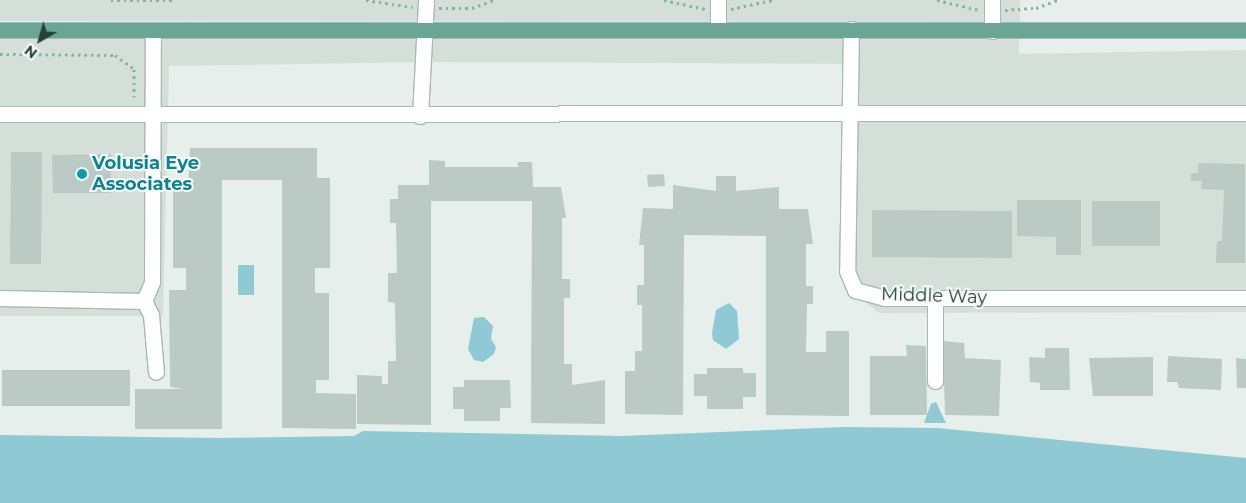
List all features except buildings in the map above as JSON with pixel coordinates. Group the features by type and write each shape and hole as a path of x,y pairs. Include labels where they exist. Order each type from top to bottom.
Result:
{"main road":[{"path":"0,30 1246,30"}],"street":[{"path":"420,116 426,0"},
{"path":"718,0 718,30"},
{"path":"992,0 992,30"},
{"name":"Middle Way","path":"850,29 847,271 855,290 884,298 1246,298"},
{"path":"144,301 152,282 155,111 153,30"},
{"path":"0,114 155,111 420,116 1246,113"},
{"path":"0,298 144,301"},
{"path":"935,298 935,381"},
{"path":"144,301 152,315 156,372"}],"path":[{"path":"111,0 173,0"},
{"path":"0,54 115,55 134,69 134,97"}],"shaded area":[{"path":"0,0 1020,0 1020,22 0,21"},
{"path":"0,39 1019,39 1019,54 1246,50 1246,312 879,313 848,288 860,64 427,62 169,66 163,316 0,316"}],"water":[{"path":"238,265 254,265 254,295 238,295"},
{"path":"729,303 737,311 739,339 726,349 713,340 712,333 716,310"},
{"path":"484,317 493,326 491,339 496,347 494,354 483,362 474,360 468,349 474,318"},
{"path":"936,402 946,423 924,423 931,404"},
{"path":"844,427 937,428 1246,458 1246,503 0,503 0,435 219,438 354,436 363,431 622,436"}],"place":[{"name":"Volusia Eye Associates","path":"82,174"}]}
